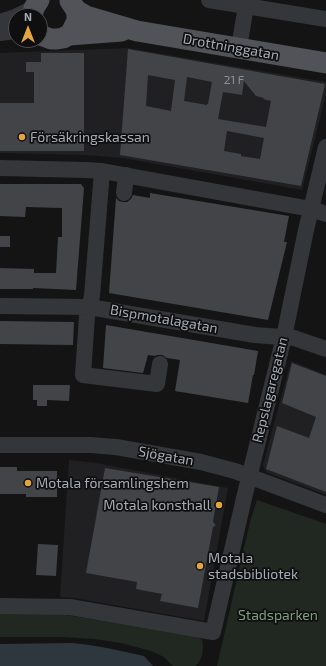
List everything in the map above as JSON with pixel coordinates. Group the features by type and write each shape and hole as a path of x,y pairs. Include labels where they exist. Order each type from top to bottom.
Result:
{"main road":[{"name":"Drottninggatan","path":"72,3 86,16 137,31 326,63"},
{"path":"68,35 72,31 77,21 72,3"},
{"name":"Drottninggatan","path":"48,38 57,39 68,35 137,31"}],"street":[{"path":"209,0 247,3 326,19"},
{"path":"239,48 247,3"},
{"name":"Repslagaregatan","path":"0,606 70,608 213,632 249,476 284,337 318,212 326,147"},
{"path":"0,168 102,171 318,212"},
{"path":"102,171 92,296 87,316 83,375 157,384 160,364"},
{"path":"124,193 126,175"},
{"name":"Bispmotalagatan","path":"0,306 89,307 255,335 294,338 326,348"},
{"name":"Sjögatan","path":"0,445 90,445 116,447 201,462 249,476 326,505"}],"shaded area":[{"path":"128,48 326,82 326,94 302,190 123,158 84,155 0,153 0,53"},
{"path":"291,361 326,375 326,495 268,473 264,469 263,464"},
{"path":"69,460 96,463 228,488 204,621 74,598 60,597"},
{"path":"73,643 107,648 144,656 153,666 0,666 0,644"}],"green space":[{"name":"Stadsparken","path":"257,500 326,524 326,666 217,666 250,522"},
{"path":"0,613 60,614 198,637 202,640 202,655 196,666 173,666 164,657 151,651 121,643 94,639 62,637 0,637"}],"building":[{"path":"128,49 325,84 301,186 120,155","holes":["148,75 175,80 171,111 146,106","187,77 212,82 207,105 184,101","244,81 256,96 271,101 266,127 218,119 223,92 242,95","227,131 264,138 260,159 224,151"]},
{"path":"41,53 84,53 84,151 0,151 0,103 34,103 34,72 26,72 26,62 41,62"},
{"path":"0,184 81,184 84,188 76,290 33,288 0,289 0,268 34,269 34,273 56,273 58,237 62,237 62,208 26,207 25,217 0,216"},
{"path":"150,193 289,216 284,242 287,242 268,320 109,293 116,198 119,201 127,202 133,195 150,198"},
{"path":"0,236 10,236 10,247 0,247"},
{"path":"0,321 74,322 73,345 0,344"},
{"path":"106,325 258,351 248,403 175,391 180,360 167,358 162,355 148,355 143,373 103,368"},
{"path":"292,363 326,376 326,492 266,469 277,426 309,438 316,417 282,403"},
{"path":"33,385 70,385 69,401 47,400 47,406 37,406 37,400 33,400"},
{"name":"Motala församlingshem","path":"0,467 17,467 17,471 57,471 57,497 26,497 26,494 0,494"},
{"path":"105,468 219,487 213,522 216,525 213,527 198,608 160,601 162,594 136,589 137,582 86,573"},
{"path":"38,544 58,545 56,576 36,575"}],"place":[{"name":"Försäkringskassan","path":"22,137"},
{"name":"Motala församlingshem","path":"28,483"},
{"name":"Motala konsthall","path":"219,505"},
{"name":"Motala stadsbibliotek","path":"200,566"}]}
